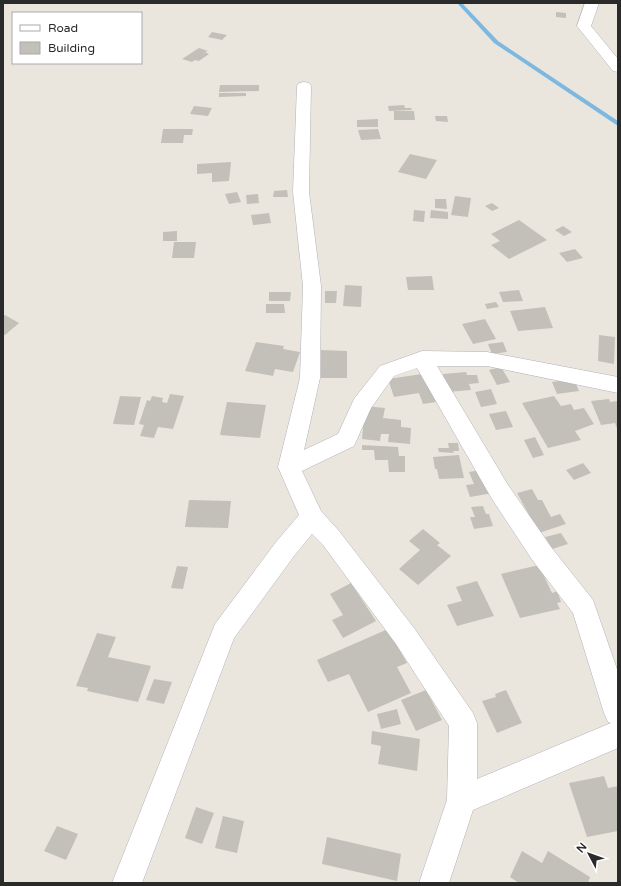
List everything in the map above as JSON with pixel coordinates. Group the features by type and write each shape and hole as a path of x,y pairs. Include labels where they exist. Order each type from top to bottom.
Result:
{"street":[{"path":"592,3 584,26 618,68"},
{"path":"304,86 301,192 312,286 310,378 289,467 312,517 331,538 405,636 463,723 462,800 436,872 434,883"},
{"path":"289,467 346,440 362,406 387,371 422,358 487,359 618,385"},
{"path":"422,358 500,492 542,554 584,608 618,714"},
{"path":"128,883 224,632 285,549 312,517"},
{"path":"462,800 618,734"}],"building":[{"path":"556,12 566,13 566,18 556,17"},
{"path":"212,32 227,35 222,40 208,37"},
{"path":"199,48 208,51 205,52 209,54 199,61 195,60 192,62 182,59"},
{"path":"220,85 259,85 259,91 219,92"},
{"path":"219,93 246,93 246,96 219,97"},
{"path":"404,105 405,108 411,108 412,110 389,111 388,106"},
{"path":"194,106 212,108 208,116 190,114"},
{"path":"394,111 414,111 415,120 394,120"},
{"path":"435,116 447,116 448,122 436,121"},
{"path":"378,119 378,127 357,127 357,120"},
{"path":"163,129 193,129 192,135 184,135 183,143 161,143"},
{"path":"378,129 381,139 361,140 358,130"},
{"path":"410,154 437,160 426,179 398,172"},
{"path":"231,162 229,181 212,182 212,173 197,174 197,164"},
{"path":"287,190 288,197 273,197 274,191"},
{"path":"237,192 241,202 229,204 225,194"},
{"path":"258,194 259,203 247,204 246,195"},
{"path":"455,196 471,198 468,217 451,215"},
{"path":"435,199 446,199 447,209 435,208"},
{"path":"492,203 499,208 492,211 485,206"},
{"path":"414,210 425,211 424,222 413,221"},
{"path":"431,210 448,212 448,219 430,218"},
{"path":"269,213 271,223 253,225 251,215"},
{"path":"519,220 547,240 509,259 491,245 500,241 491,234"},
{"path":"563,226 572,232 564,236 555,230"},
{"path":"177,231 177,241 163,241 163,232"},
{"path":"174,242 196,242 194,258 172,258"},
{"path":"575,249 583,258 567,262 559,253"},
{"path":"432,276 434,290 408,290 406,277"},
{"path":"345,285 362,286 361,307 343,306"},
{"path":"519,290 523,301 503,302 499,292"},
{"path":"325,291 337,291 336,303 325,303"},
{"path":"269,292 291,292 290,301 269,301"},
{"path":"496,302 499,307 487,309 485,304"},
{"path":"266,304 284,304 285,313 266,313"},
{"path":"545,307 553,328 518,331 510,311"},
{"path":"5,315 19,323 5,335 3,334 3,316"},
{"path":"485,319 496,339 473,344 462,324"},
{"path":"599,335 615,337 614,364 598,361"},
{"path":"256,342 284,346 283,349 300,352 293,372 275,369 273,376 245,371"},
{"path":"503,342 507,352 492,354 488,344"},
{"path":"321,350 347,351 347,378 321,378"},
{"path":"501,367 510,382 497,385 489,370"},
{"path":"466,372 467,375 477,375 479,383 469,384 471,390 447,392 443,374"},
{"path":"422,374 427,386 430,386 436,402 423,404 419,393 394,397 388,379"},
{"path":"574,379 579,391 557,394 552,382"},
{"path":"491,389 497,404 481,407 475,392"},
{"path":"170,394 184,396 173,429 158,427 154,438 140,436 144,425 139,424 147,400 150,401 152,396 163,398 162,402 167,403"},
{"path":"120,396 141,397 134,425 113,424"},
{"path":"554,396 561,406 571,404 574,410 584,408 594,424 575,431 581,440 548,448 522,403"},
{"path":"609,399 610,402 618,401 618,431 615,423 601,425 591,401"},
{"path":"227,402 266,405 260,438 220,435"},
{"path":"365,406 385,408 383,418 401,420 401,427 411,428 410,444 388,442 389,434 381,434 380,441 362,439"},
{"path":"506,411 513,427 496,430 489,414"},
{"path":"535,437 544,455 533,458 524,440"},
{"path":"448,443 458,443 459,451 453,451 454,453 439,452 438,448 449,448"},
{"path":"362,445 398,447 399,456 405,456 405,472 389,472 388,460 375,460 374,450 362,450"},
{"path":"459,455 464,478 439,479 437,469 435,469 433,457"},
{"path":"583,463 591,473 574,480 566,470"},
{"path":"481,470 493,493 470,497 466,485 474,484 469,472"},
{"path":"532,489 538,500 542,500 551,517 560,514 566,524 539,533 517,493"},
{"path":"189,500 231,501 228,528 185,527"},
{"path":"483,506 486,514 489,514 493,526 474,529 470,517 475,517 471,507"},
{"path":"423,529 440,543 437,545 451,556 418,585 399,569 420,550 409,541"},
{"path":"561,533 568,544 552,549 545,537"},
{"path":"539,565 552,593 557,591 561,602 557,603 560,609 520,618 501,574"},
{"path":"177,566 188,567 183,589 171,588"},
{"path":"477,581 494,616 457,626 447,605 462,601 456,587"},
{"path":"351,583 376,621 343,638 332,620 343,615 330,594"},
{"path":"388,629 407,663 397,667 411,693 368,712 349,674 328,682 317,660"},
{"path":"97,633 116,637 108,657 151,666 138,702 87,691 88,688 76,686"},
{"path":"154,679 172,682 164,704 146,700"},
{"path":"426,690 442,720 416,731 401,700"},
{"path":"506,690 522,723 497,733 482,701 496,697 495,694"},
{"path":"397,709 401,724 381,729 377,714"},
{"path":"372,731 420,739 417,771 378,764 381,746 371,744"},
{"path":"604,776 608,788 618,786 618,831 587,837 569,783"},
{"path":"196,807 214,813 202,844 185,838"},
{"path":"223,816 244,821 237,853 215,848"},
{"path":"57,826 78,834 66,860 44,851"},
{"path":"327,837 401,854 397,881 322,864"},
{"path":"522,851 542,863 548,851 590,877 588,883 519,883 510,877"}],"waterway":[{"path":"459,3 496,42 618,124"}]}
